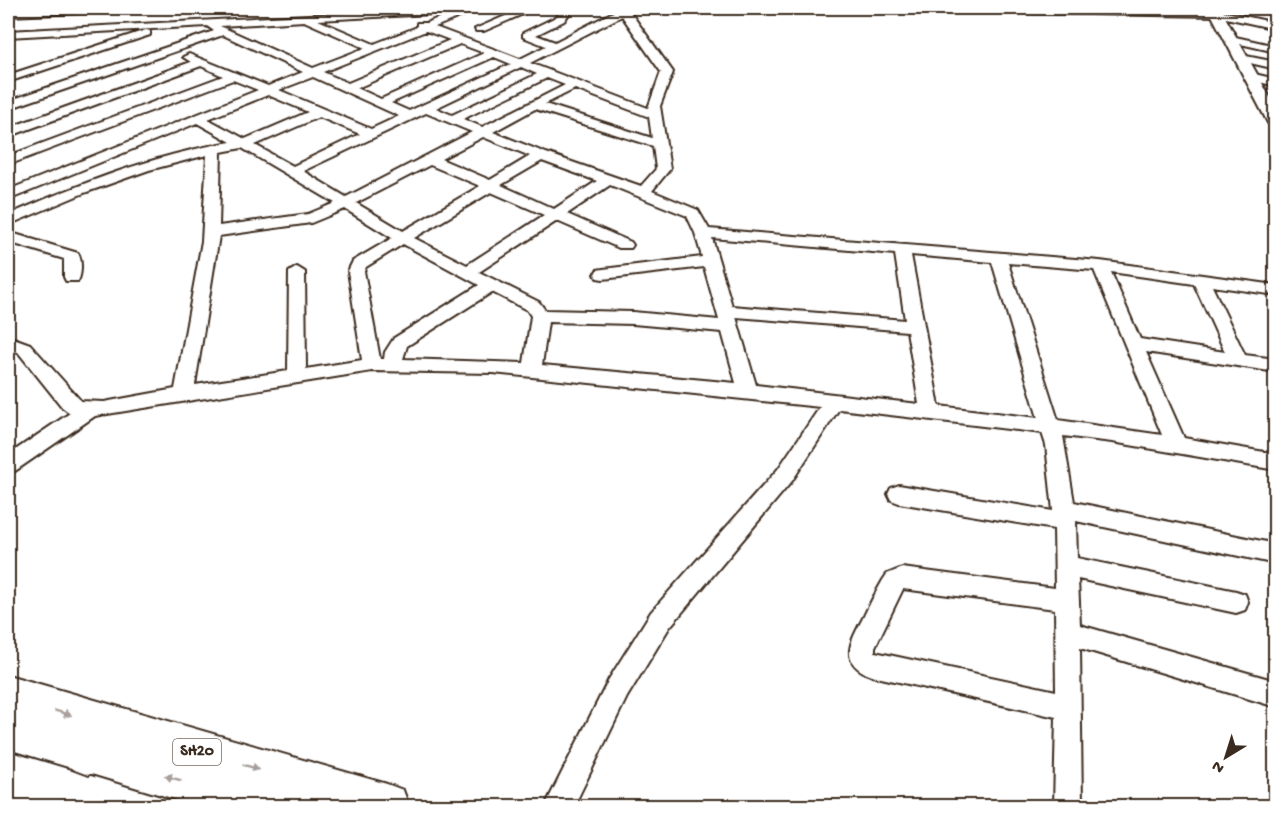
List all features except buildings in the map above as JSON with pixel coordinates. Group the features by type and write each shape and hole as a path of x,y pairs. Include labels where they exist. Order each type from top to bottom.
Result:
{"main road":[{"name":"SH20","path":"8,695 97,739 270,807"},
{"name":"SH20","path":"8,728 97,739 387,807"}],"street":[{"path":"9,10 130,8"},
{"path":"232,22 240,8"},
{"path":"8,195 473,8"},
{"path":"8,33 488,8"},
{"path":"480,29 532,8"},
{"path":"556,46 527,35 560,19 568,8"},
{"path":"886,8 1215,10 1275,26"},
{"path":"1246,19 1253,8"},
{"path":"293,171 556,46 622,9 667,72 654,104 663,169 643,192"},
{"path":"1215,10 1275,123"},
{"path":"389,13 657,116"},
{"path":"303,18 375,48"},
{"path":"207,24 409,116"},
{"path":"8,80 172,25"},
{"path":"8,105 222,32"},
{"path":"1231,39 1275,49"},
{"path":"347,88 460,40"},
{"path":"381,103 494,53"},
{"path":"186,56 372,134"},
{"path":"1241,58 1275,66"},
{"path":"8,132 201,62"},
{"path":"453,119 547,73"},
{"path":"8,161 233,76"},
{"path":"1250,76 1275,82"},
{"path":"8,80 117,152"},
{"path":"211,232 311,218 574,84"},
{"path":"534,105 658,144"},
{"path":"425,108 541,156 643,192 693,213 703,233 748,391"},
{"path":"8,220 118,175 214,149 245,144 319,112"},
{"path":"199,119 293,171 402,238 533,306 540,316 532,371"},
{"path":"184,393 210,256 215,177 214,149"},
{"path":"372,365 356,271 365,259 541,156"},
{"path":"429,159 625,245"},
{"path":"468,272 608,180"},
{"path":"703,233 1100,266 1275,290"},
{"path":"8,237 72,256 72,277"},
{"path":"902,248 930,412"},
{"path":"998,256 1052,427 1064,516 1068,633 1068,807"},
{"path":"603,274 711,261"},
{"path":"1100,266 1176,444"},
{"path":"297,272 297,376"},
{"path":"1200,278 1238,360"},
{"path":"393,365 396,347 400,342 483,291 489,284"},
{"path":"540,316 728,319 914,326"},
{"path":"8,342 24,348 69,402 77,408 91,409 372,365 532,371 748,391 930,412 1176,444 1275,462"},
{"path":"1135,344 1275,366"},
{"path":"559,807 630,665 645,641 660,620 785,474 834,401"},
{"path":"8,465 91,409"},
{"path":"899,494 1064,516 1275,554"},
{"path":"1066,566 1236,602"},
{"path":"1066,600 902,578 895,581 891,588 862,646 861,654 865,661 872,664 1069,707"},
{"path":"1068,633 1275,694"}]}
